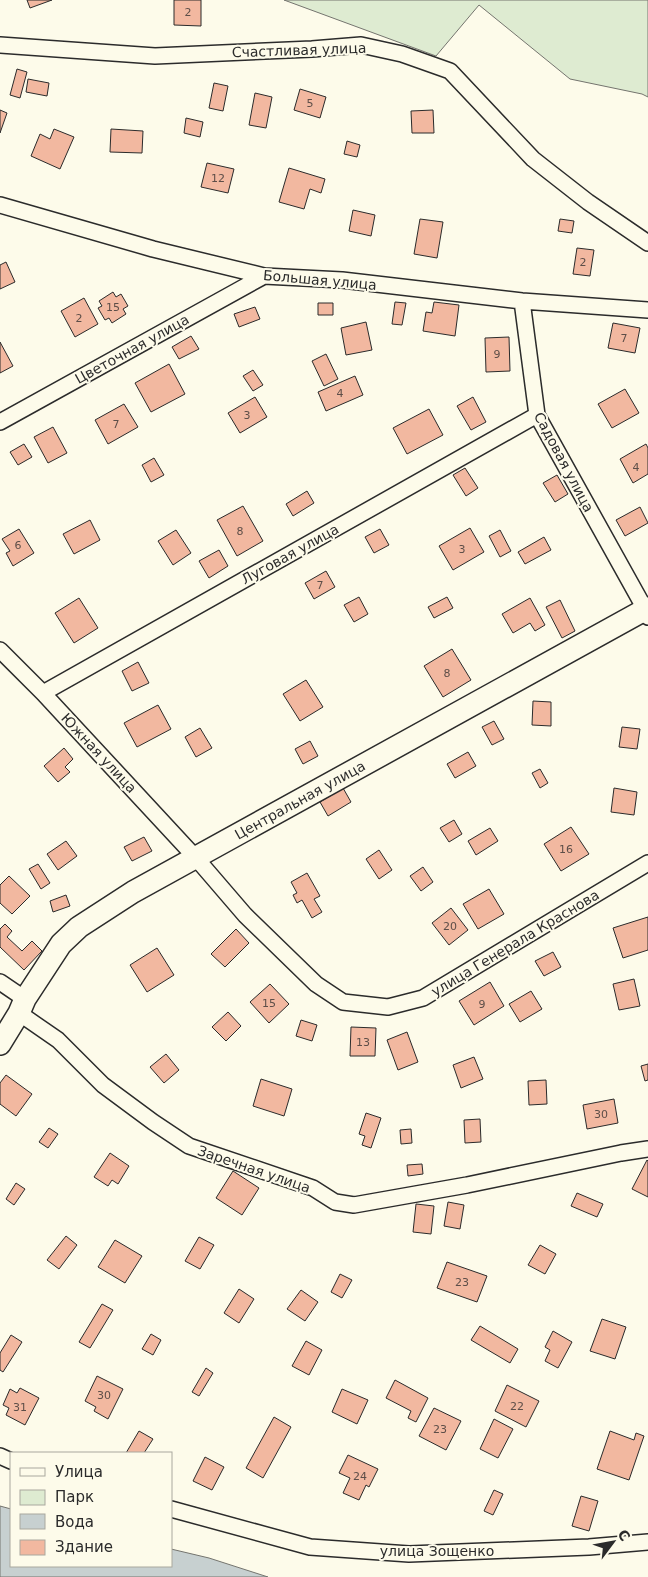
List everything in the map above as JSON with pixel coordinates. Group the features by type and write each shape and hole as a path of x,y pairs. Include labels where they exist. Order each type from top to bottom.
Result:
{"street":[{"name":"Счастливая улица","path":"0,44 155,56 361,45 402,54 450,71 533,159 588,202 648,243"},
{"name":"Большая улица","path":"0,205 153,249 264,276 342,280 522,301 648,310"},
{"name":"Цветочная улица","path":"0,422 264,276"},
{"name":"Садовая улица","path":"522,301 537,415 647,612"},
{"name":"Луговая улица","path":"43,693 537,415"},
{"name":"Центральная улица","path":"0,1044 61,944 79,927 133,892 647,612"},
{"name":"Южная улица","path":"0,650 43,693 196,858"},
{"name":"улица Генерала Краснова","path":"196,858 245,915 316,984 344,1002 388,1007 423,998 648,863"},
{"name":"Заречная улица","path":"0,982 103,1085 189,1146 313,1188 335,1202 354,1205 467,1185 621,1152 648,1149"},
{"name":"улица Зощенко","path":"172,1509 310,1547 320,1548 409,1554 589,1547 648,1542"}],"green space":[{"path":"284,0 648,0 648,97 642,94 570,79 479,5 436,56"}],"water":[{"path":"0,1506 10,1509 10,1567 172,1567 172,1549 209,1558 268,1577 0,1577"}],"building":[{"path":"27,0 52,0 30,8"},
{"path":"174,0 201,0 201,26 174,25"},
{"path":"17,69 27,72 20,98 10,95"},
{"path":"28,79 49,83 47,96 26,92"},
{"path":"214,83 228,86 223,111 209,108"},
{"path":"300,89 326,97 320,118 294,110"},
{"path":"255,93 272,97 266,128 249,125"},
{"path":"0,110 7,113 0,133"},
{"path":"433,110 434,133 412,133 411,111"},
{"path":"186,118 203,122 200,137 184,133"},
{"path":"54,129 74,137 60,169 31,156 40,134 50,139"},
{"path":"111,129 143,131 142,153 110,152"},
{"path":"347,141 360,145 357,157 344,154"},
{"path":"207,163 234,169 228,193 201,187"},
{"path":"289,168 325,179 321,193 310,189 304,209 279,202"},
{"path":"353,210 375,215 371,236 349,231"},
{"path":"420,219 443,222 437,258 414,254"},
{"path":"560,219 574,221 572,233 558,231"},
{"path":"577,248 594,250 590,276 573,274"},
{"path":"6,262 15,282 0,289 0,265"},
{"path":"113,292 116,297 121,294 128,306 123,309 126,314 112,323 109,318 105,320 98,308 102,306 99,301"},
{"path":"84,298 98,324 75,337 61,311"},
{"path":"395,302 406,303 402,325 392,324"},
{"path":"434,302 459,305 455,336 423,331 426,312 432,313"},
{"path":"318,303 333,303 333,315 318,315"},
{"path":"255,307 260,319 239,327 234,314"},
{"path":"366,322 372,350 346,355 341,328"},
{"path":"613,323 640,328 635,353 608,348"},
{"path":"191,336 199,349 179,359 172,347"},
{"path":"509,337 510,371 486,372 485,338"},
{"path":"0,342 13,366 0,373"},
{"path":"326,354 338,379 324,386 312,361"},
{"path":"169,364 185,394 151,412 135,383"},
{"path":"253,370 263,385 253,391 243,376"},
{"path":"355,376 363,395 326,411 318,392"},
{"path":"625,389 639,413 612,428 598,404"},
{"path":"255,397 267,417 240,433 228,413"},
{"path":"473,397 486,422 471,430 457,406"},
{"path":"124,404 138,427 108,444 95,420"},
{"path":"429,409 443,435 407,454 393,428"},
{"path":"53,427 67,453 48,463 34,437"},
{"path":"24,444 32,457 18,465 10,452"},
{"path":"646,444 648,448 648,474 633,483 620,459"},
{"path":"154,458 164,475 151,482 142,465"},
{"path":"465,468 478,488 466,496 453,475"},
{"path":"557,475 568,494 555,502 543,483"},
{"path":"307,491 314,503 293,516 286,504"},
{"path":"243,506 263,541 237,556 217,520"},
{"path":"640,507 648,523 625,536 616,520"},
{"path":"90,520 100,540 74,554 63,534"},
{"path":"470,528 484,552 453,570 439,546"},
{"path":"19,529 34,553 13,566 6,553 10,551 2,539"},
{"path":"380,529 389,545 374,553 365,537"},
{"path":"176,530 191,553 173,565 158,541"},
{"path":"500,530 511,551 500,557 489,536"},
{"path":"544,537 551,550 525,564 518,552"},
{"path":"219,550 228,566 209,578 199,561"},
{"path":"326,571 335,587 314,599 305,583"},
{"path":"359,597 368,614 354,622 344,605"},
{"path":"447,597 453,608 434,618 428,607"},
{"path":"79,598 98,628 74,643 55,613"},
{"path":"530,598 545,625 535,631 530,623 513,633 502,614"},
{"path":"560,600 575,631 562,638 546,607"},
{"path":"452,649 471,680 443,697 424,666"},
{"path":"138,662 149,683 132,691 122,671"},
{"path":"306,680 323,707 300,721 283,694"},
{"path":"533,701 551,702 551,726 532,725"},
{"path":"158,705 171,729 137,747 124,723"},
{"path":"494,721 504,739 492,745 482,727"},
{"path":"622,727 640,729 637,749 619,747"},
{"path":"200,728 212,748 196,757 185,737"},
{"path":"310,741 318,756 303,764 295,749"},
{"path":"64,748 73,759 65,767 70,772 58,782 44,766"},
{"path":"468,752 476,766 455,778 447,764"},
{"path":"540,769 548,783 540,788 532,773"},
{"path":"343,788 351,802 328,816 320,802"},
{"path":"614,788 637,792 634,815 611,812"},
{"path":"454,820 462,834 449,842 440,828"},
{"path":"571,827 589,854 561,871 544,844"},
{"path":"490,828 498,841 476,855 468,841"},
{"path":"144,837 152,851 132,861 124,847"},
{"path":"66,841 77,856 58,870 47,854"},
{"path":"379,850 392,870 379,879 366,859"},
{"path":"38,864 50,883 41,889 29,869"},
{"path":"423,867 433,882 421,891 410,876"},
{"path":"307,873 320,896 314,899 322,912 312,918 302,900 297,903 293,895 297,893 291,882"},
{"path":"9,876 30,896 12,914 0,903 0,885"},
{"path":"489,889 504,914 478,929 463,904"},
{"path":"66,895 70,906 53,912 50,901"},
{"path":"451,908 468,930 449,945 432,923"},
{"path":"648,917 648,950 623,958 613,928"},
{"path":"5,924 12,931 7,937 22,951 32,941 42,951 24,970 0,947 0,929"},
{"path":"236,929 249,943 225,967 211,954"},
{"path":"157,948 174,975 147,992 130,965"},
{"path":"553,952 561,967 544,976 535,961"},
{"path":"634,979 640,1006 619,1010 613,984"},
{"path":"490,982 504,1006 474,1025 459,1001"},
{"path":"270,984 289,1004 269,1023 250,1002"},
{"path":"531,991 542,1009 520,1022 509,1004"},
{"path":"228,1012 241,1026 226,1041 212,1027"},
{"path":"301,1020 317,1025 312,1041 296,1036"},
{"path":"351,1027 376,1028 375,1056 350,1056"},
{"path":"407,1032 418,1062 398,1070 387,1040"},
{"path":"166,1054 179,1070 164,1083 150,1067"},
{"path":"474,1057 483,1079 461,1088 453,1065"},
{"path":"648,1064 648,1080 645,1081 641,1066"},
{"path":"6,1075 32,1094 16,1116 0,1104 0,1083"},
{"path":"261,1079 292,1089 284,1116 253,1106"},
{"path":"546,1080 547,1104 529,1105 528,1081"},
{"path":"614,1099 618,1123 587,1129 583,1105"},
{"path":"366,1113 381,1118 371,1148 362,1145 365,1136 359,1134"},
{"path":"480,1119 481,1142 465,1143 464,1120"},
{"path":"49,1128 58,1134 48,1148 39,1142"},
{"path":"411,1129 412,1143 401,1144 400,1130"},
{"path":"110,1153 129,1166 118,1184 112,1180 108,1186 94,1177"},
{"path":"648,1161 648,1197 632,1189"},
{"path":"422,1164 423,1174 408,1176 407,1165"},
{"path":"233,1171 259,1188 242,1215 216,1198"},
{"path":"16,1183 25,1189 14,1205 6,1199"},
{"path":"577,1193 603,1204 597,1217 571,1206"},
{"path":"448,1202 464,1205 460,1229 444,1226"},
{"path":"416,1204 434,1206 431,1234 413,1232"},
{"path":"66,1236 77,1245 59,1269 47,1260"},
{"path":"199,1237 214,1245 200,1269 185,1261"},
{"path":"115,1240 142,1256 125,1283 98,1267"},
{"path":"540,1245 556,1254 545,1274 528,1265"},
{"path":"447,1262 487,1276 477,1302 437,1288"},
{"path":"340,1274 352,1280 342,1298 331,1292"},
{"path":"239,1289 254,1299 239,1323 224,1313"},
{"path":"301,1290 318,1302 305,1321 287,1309"},
{"path":"102,1304 113,1310 90,1348 79,1342"},
{"path":"602,1319 626,1327 615,1359 590,1351"},
{"path":"480,1326 518,1349 510,1363 471,1340"},
{"path":"553,1331 572,1342 558,1368 545,1361 550,1350 545,1347"},
{"path":"151,1334 161,1340 153,1355 142,1349"},
{"path":"11,1335 22,1342 3,1372 0,1370 0,1353"},
{"path":"306,1341 322,1350 309,1375 292,1366"},
{"path":"206,1368 213,1373 199,1396 192,1392"},
{"path":"97,1376 123,1389 108,1419 94,1411 96,1407 85,1401"},
{"path":"395,1380 428,1398 416,1422 408,1418 411,1411 386,1398"},
{"path":"507,1385 539,1401 526,1427 495,1411"},
{"path":"20,1388 39,1398 25,1425 6,1415 9,1408 3,1405 10,1389 17,1393"},
{"path":"342,1389 368,1400 357,1424 332,1412"},
{"path":"434,1408 461,1421 446,1450 419,1436"},
{"path":"274,1417 291,1427 263,1478 246,1468"},
{"path":"494,1419 513,1429 498,1458 480,1449"},
{"path":"139,1431 153,1439 145,1452 127,1452"},
{"path":"610,1431 634,1440 636,1433 644,1436 629,1480 597,1469"},
{"path":"348,1455 378,1469 369,1487 366,1485 359,1500 343,1493 350,1478 339,1473"},
{"path":"205,1457 224,1467 212,1490 193,1481"},
{"path":"494,1490 503,1494 493,1515 484,1511"},
{"path":"581,1496 598,1501 589,1531 572,1526"}]}
